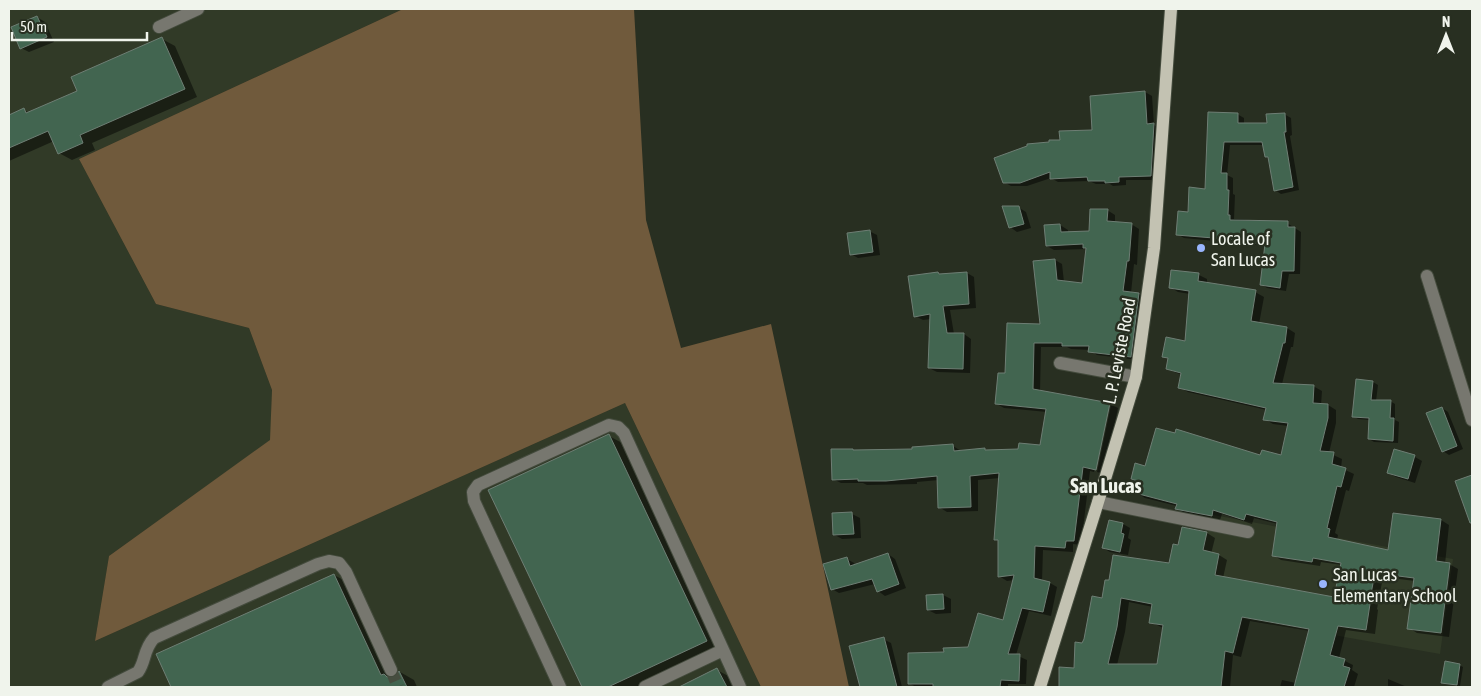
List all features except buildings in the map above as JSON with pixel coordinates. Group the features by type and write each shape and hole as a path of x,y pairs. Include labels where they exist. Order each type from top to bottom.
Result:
{"main road":[{"name":"L. P. Leviste Road","path":"1040,687 1136,377 1154,248 1170,9"}],"street":[{"path":"159,28 198,9"},
{"path":"1427,276 1472,420"},
{"path":"1060,362 1136,377"},
{"path":"560,687 474,501 473,492 478,485 609,425 618,427 624,433 740,687"},
{"path":"1098,502 1248,532"},
{"path":"108,687 138,672 146,649 154,638 318,564 330,561 339,563 346,572 391,670"},
{"path":"645,687 723,650"}],"shaded area":[{"path":"9,9 403,9 79,159 156,304 249,328 272,390 271,440 109,556 95,641 625,403 761,687 9,687"},
{"path":"403,9 634,9 646,220 681,348 771,324 849,687 761,687 625,403 95,641 109,556 270,440 272,390 249,328 156,304 79,159"},
{"name":"San Lucas Elementary School","path":"1208,514 1453,559 1440,654 1192,610"}],"tunnel":[{"path":"391,670 398,687"}],"place":[{"name":"Locale of San Lucas","path":"1201,248"},
{"name":"San Lucas Elementary School","path":"1323,584"}],"district":[{"name":"San Lucas","path":"1106,485"}]}
